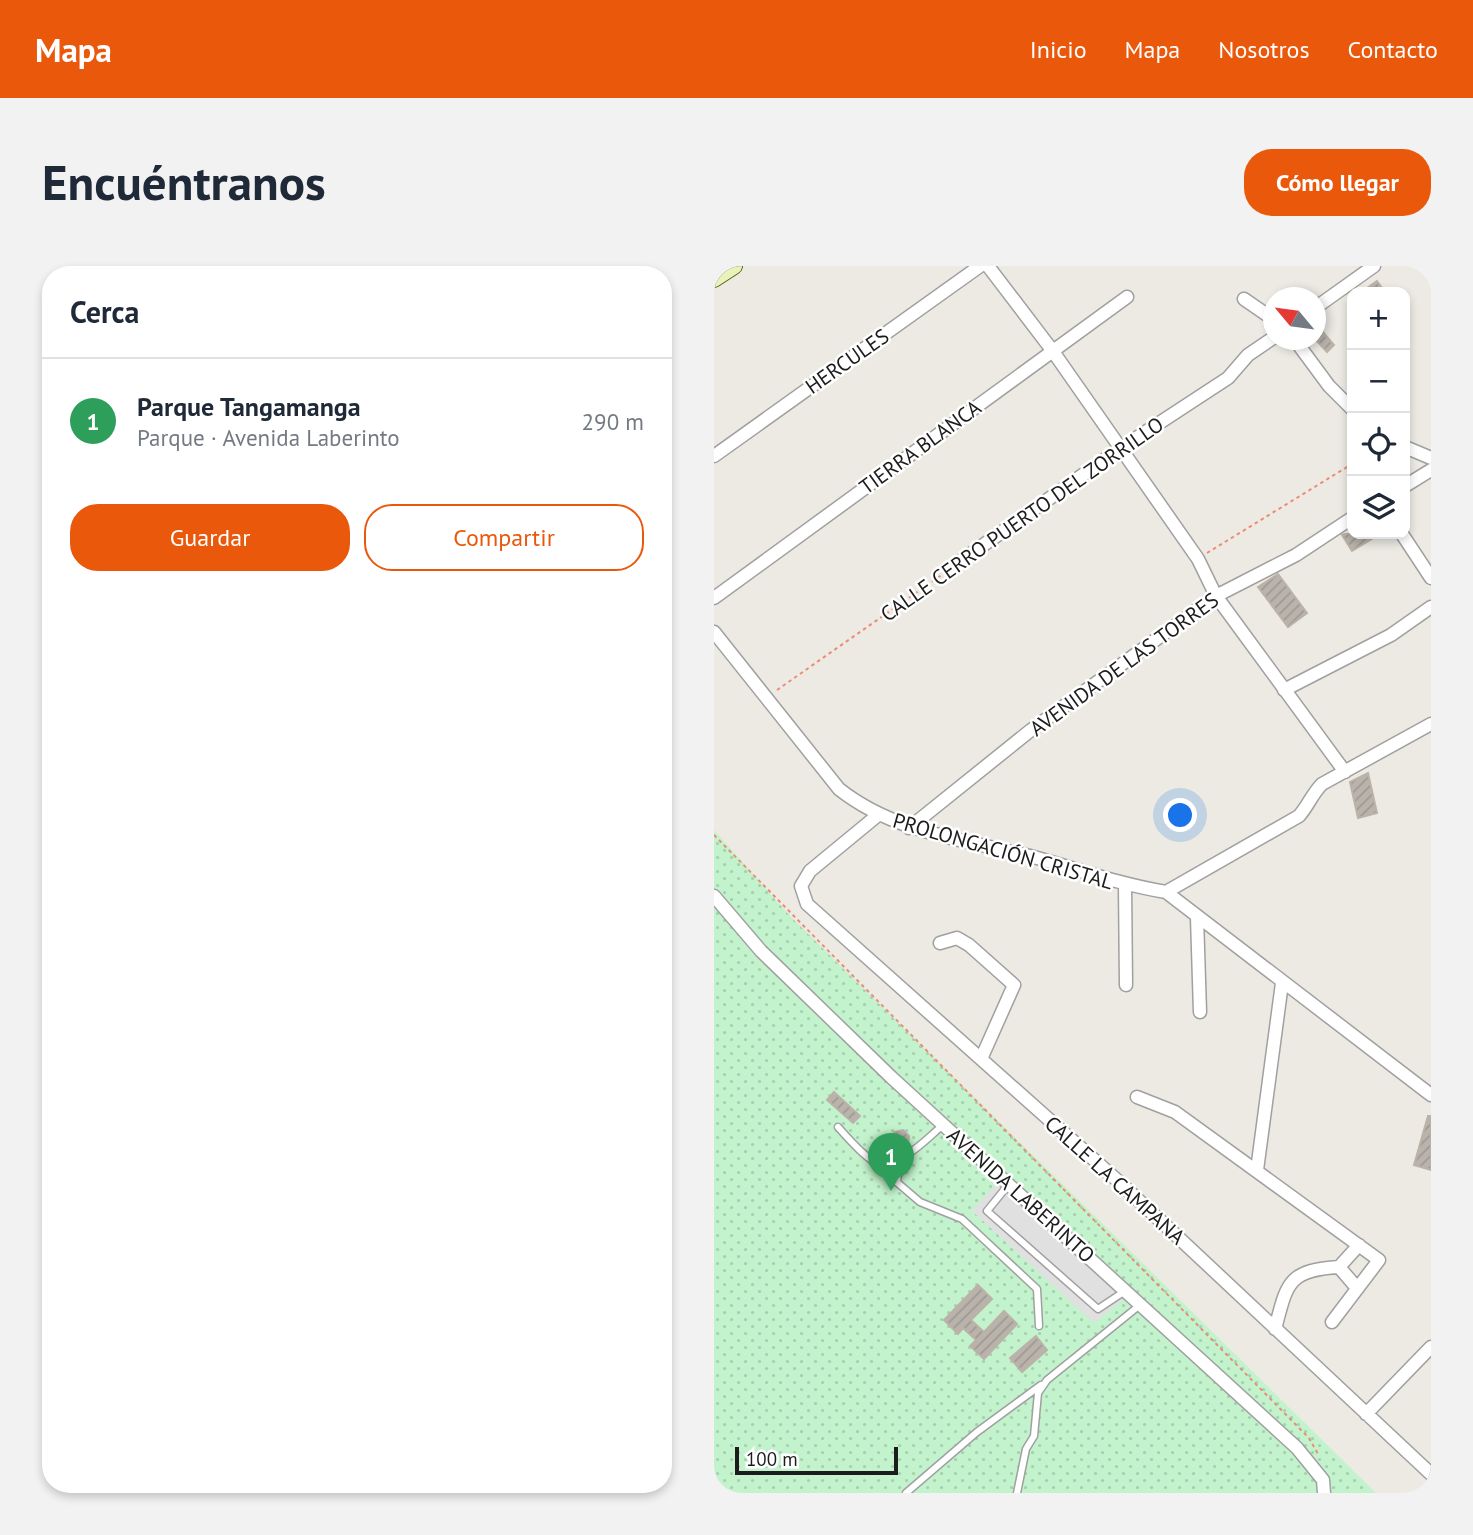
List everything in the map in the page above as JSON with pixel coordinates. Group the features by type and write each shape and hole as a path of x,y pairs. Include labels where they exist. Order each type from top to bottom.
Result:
{"street":[{"path":"714,279 734,266"},
{"name":"HERCULES","path":"714,456 980,266"},
{"path":"988,266 1052,350 1198,559 1216,596 1345,772"},
{"path":"1326,300 1374,266"},
{"name":"TIERRA BLANCA","path":"714,598 1127,297"},
{"path":"1244,299 1263,312"},
{"name":"CALLE CERRO PUERTO DEL ZORRILLO","path":"962,561 1121,448 1228,378 1248,355 1263,345"},
{"path":"1302,350 1329,386 1347,404"},
{"path":"1410,448 1431,457"},
{"path":"1410,483 1431,470"},
{"name":"AVENIDA DE LAS TORRES","path":"909,828 1031,730 1216,596 1296,555 1347,521"},
{"path":"1405,539 1431,578"},
{"path":"1284,690 1391,635 1431,607"},
{"name":"PROLONGACIÓN CRISTAL","path":"714,632 839,789 856,803 909,828 1040,859 1125,885 1166,892"},
{"path":"1431,724 1322,784 1314,791 1309,805 1299,816 1166,892 1431,1095"},
{"name":"CALLE LA CAMPANA","path":"878,815 810,870 801,887 807,904 1118,1181 1431,1474"},
{"path":"1125,885 1126,985"},
{"name":"AVENIDA LABERINTO","path":"714,896 761,951 943,1125 1297,1448 1323,1479 1324,1493"},
{"path":"1197,917 1200,1012"},
{"path":"940,943 957,938 969,945 1014,985 981,1059"},
{"path":"1258,1170 1282,983"},
{"path":"1137,1097 1175,1112 1379,1260 1332,1322"},
{"path":"1275,1329 1286,1289 1297,1276 1314,1268 1339,1267 1359,1245"},
{"path":"1339,1267 1357,1289"},
{"path":"1366,1414 1431,1347"}],"lane":[{"path":"897,1182 899,1167 943,1125"},
{"path":"838,1127 872,1161 929,1208 962,1219 1037,1289 1039,1326"},
{"path":"872,1161 886,1163 911,1153"},
{"path":"1009,1184 987,1211 1098,1309 1126,1290"},
{"path":"906,1493 977,1432 1142,1304"},
{"path":"1017,1493 1026,1449 1034,1436 1038,1393 1047,1380"}],"path":[{"path":"1198,559 1347,467"},
{"name":"CALLE CERRO PUERTO DEL ZORRILLO","path":"768,697 962,561"},
{"path":"714,835 1309,1438 1321,1460"}],"green space":[{"path":"714,830 790,916 1376,1493 714,1493"}],"shaded area":[{"path":"997,1183 1124,1299 1094,1323 972,1211"}],"building":[{"path":"1377,281 1381,287 1369,287"},
{"path":"1326,336 1334,345 1327,352 1325,350"},
{"path":"1347,534 1347,539 1372,539 1352,551 1342,535"},
{"path":"1278,574 1307,613 1288,627 1258,587"},
{"path":"1368,773 1377,813 1358,818 1350,782"},
{"path":"834,1092 860,1116 853,1123 827,1100"},
{"path":"1428,1116 1431,1116 1431,1170 1414,1165"},
{"path":"903,1130 909,1136 908,1145 899,1148 892,1142 894,1132"},
{"path":"978,1285 992,1299 971,1320 984,1332 1004,1311 1017,1324 984,1359 970,1346 976,1340 963,1328 958,1334 944,1320"},
{"path":"1036,1336 1047,1350 1022,1372 1010,1358"}],"place":[{"name":"Parque Tangamanga","path":"891,1191"}]}
